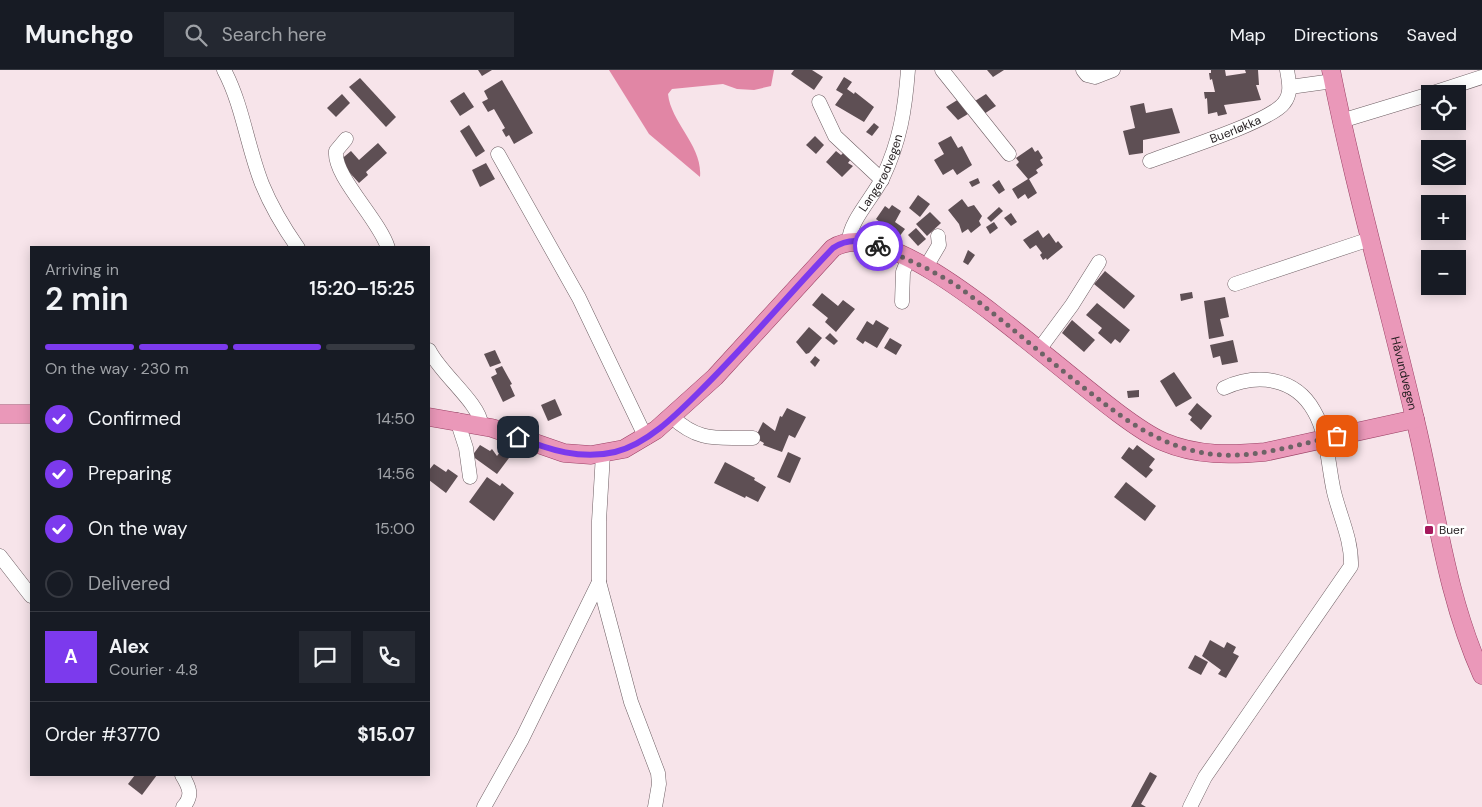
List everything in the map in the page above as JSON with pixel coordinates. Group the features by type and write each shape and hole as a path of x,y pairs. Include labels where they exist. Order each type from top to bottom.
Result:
{"main road":[{"name":"Håvundvegen","path":"1332,75 1341,121 1415,419 1454,601 1464,632 1482,675"},
{"path":"430,417 481,424 564,453 603,454 624,449 646,438 672,417 729,363 833,248 849,241 871,244 908,259 972,296 1130,424 1165,443 1222,455 1241,454 1324,439 1415,419"},
{"path":"0,414 30,414"}],"street":[{"path":"224,70 241,111 261,183 272,206 297,246"},
{"name":"Langerødvegen","path":"849,241 851,228 882,180 901,133 908,70"},
{"path":"942,70 1009,154"},
{"path":"1082,70 1087,75 1095,77 1113,70"},
{"path":"1287,70 1290,87 1332,75"},
{"path":"1458,85 1482,77"},
{"name":"Buerløkka","path":"1150,161 1266,116 1284,103 1290,87"},
{"path":"1341,121 1421,97"},
{"path":"819,102 835,136 882,180"},
{"path":"346,139 336,151 336,161 342,175 384,234 387,246"},
{"path":"498,154 578,298 646,438"},
{"path":"926,268 939,245 938,236"},
{"path":"1235,284 1370,238"},
{"path":"902,302 902,272 908,259"},
{"path":"1038,351 1072,305 1099,262"},
{"path":"430,352 445,375 474,405 481,424"},
{"path":"1190,807 1205,777 1351,566 1352,551 1334,492 1324,439 1314,411 1299,394 1286,385 1265,379 1250,379 1224,388"},
{"path":"672,417 690,432 706,437 719,439 753,438"},
{"path":"457,420 466,448 470,477"},
{"path":"603,454 599,521 599,582 631,702 658,773 659,784 655,807"},
{"path":"0,556 30,595"},
{"path":"484,807 526,731 599,582"},
{"path":"182,776 191,794 190,799 183,807"}],"shaded area":[{"path":"609,70 774,70 771,86 754,90 737,89 723,84 672,89 668,94 670,105 697,155 700,177 649,134"}],"building":[{"path":"478,70 492,70 482,76"},
{"path":"794,70 812,70 823,77 814,90 791,74"},
{"path":"987,70 1004,70 993,77"},
{"path":"1211,70 1225,70 1226,76 1246,73 1245,70 1258,70 1259,85 1256,85 1261,100 1224,105 1227,114 1218,116 1217,112 1208,114 1207,98 1205,99 1204,92 1215,92 1212,79 1210,80 1209,73 1211,73"},
{"path":"844,77 852,82 847,89 854,94 855,92 874,107 864,122 835,105 843,94 836,90"},
{"path":"360,78 396,117 386,127 349,87"},
{"path":"502,80 533,133 514,144 509,135 506,137 502,130 505,128 494,109 488,112 482,102 488,99 484,91"},
{"path":"464,92 474,107 460,116 450,101"},
{"path":"342,94 350,103 336,117 327,108"},
{"path":"986,94 996,106 984,114 975,101"},
{"path":"959,99 968,114 958,120 946,107"},
{"path":"1144,103 1146,113 1172,108 1180,133 1143,140 1143,153 1129,155 1123,131 1135,128 1130,106"},
{"path":"874,123 879,127 872,136 866,132"},
{"path":"469,125 485,151 476,157 460,131"},
{"path":"815,136 824,145 816,154 806,145"},
{"path":"951,136 958,148 962,146 972,165 957,175 953,169 943,175 934,160 944,154 938,143"},
{"path":"378,143 387,153 366,172 368,175 359,183 339,161 351,151 359,160"},
{"path":"1032,147 1035,152 1038,150 1043,158 1040,160 1043,165 1036,170 1038,173 1029,179 1037,193 1028,199 1025,194 1018,199 1012,189 1028,179 1016,165 1019,162 1016,158"},
{"path":"836,151 841,155 844,152 851,159 848,163 853,166 842,177 826,162"},
{"path":"486,163 495,179 480,187 472,170"},
{"path":"978,178 980,183 972,187 969,182"},
{"path":"999,180 1005,190 999,194 992,185"},
{"path":"918,195 930,204 920,217 909,208"},
{"path":"962,199 968,207 974,205 982,216 979,221 981,225 971,233 968,229 962,233 959,224 948,210"},
{"path":"892,205 901,211 895,222 905,229 899,237 876,219 885,206 889,209"},
{"path":"999,207 1003,211 991,222 987,218"},
{"path":"930,212 941,223 927,236 916,224"},
{"path":"1011,213 1017,222 1011,226 1004,218"},
{"path":"994,222 998,228 990,234 986,227"},
{"path":"916,228 926,239 918,246 908,235"},
{"path":"1038,230 1043,238 1049,233 1056,243 1058,241 1063,247 1047,260 1046,258 1043,260 1040,255 1042,253 1036,245 1030,249 1023,240"},
{"path":"968,250 975,255 968,265 963,262"},
{"path":"1105,271 1135,296 1124,309 1094,284"},
{"path":"1192,292 1193,298 1181,301 1180,294"},
{"path":"822,293 838,306 843,300 855,309 836,332 825,322 828,318 812,305"},
{"path":"1225,297 1229,317 1220,319 1224,336 1209,339 1204,301"},
{"path":"1097,303 1130,330 1120,343 1115,339 1111,344 1098,333 1102,328 1086,315"},
{"path":"876,320 889,328 877,348 865,341 863,344 856,339 867,321 873,325"},
{"path":"1072,320 1095,340 1084,352 1062,333"},
{"path":"809,327 822,338 806,354 796,342"},
{"path":"830,333 838,341 834,345 825,338"},
{"path":"890,338 902,345 896,355 884,348"},
{"path":"1233,340 1238,362 1222,365 1220,356 1213,358 1210,345"},
{"path":"495,350 501,363 490,367 484,354"},
{"path":"815,356 820,360 815,367 810,362"},
{"path":"502,366 512,384 510,385 515,396 503,402 491,377 497,374 495,369"},
{"path":"1174,372 1192,398 1176,407 1160,381"},
{"path":"1139,390 1139,397 1128,398 1127,391"},
{"path":"555,399 562,415 548,421 541,405"},
{"path":"1197,403 1212,416 1201,430 1190,420 1192,417 1188,414"},
{"path":"787,408 806,417 795,438 789,435 782,452 763,445 764,443 755,438 763,422 775,431 780,416 782,417"},
{"path":"480,445 490,451 492,449 497,456 500,452 509,458 497,474 472,456"},
{"path":"1137,445 1155,459 1149,467 1153,470 1146,478 1121,458 1129,447 1133,450"},
{"path":"788,452 801,458 790,483 777,477"},
{"path":"725,462 755,478 754,480 766,487 758,502 714,483"},
{"path":"434,464 446,472 448,469 458,476 446,493 430,481 430,469"},
{"path":"487,477 500,486 502,483 514,493 494,521 469,502"},
{"path":"1126,482 1156,506 1145,521 1114,497"},
{"path":"1210,640 1224,648 1227,642 1236,647 1233,653 1239,656 1226,678 1218,674 1221,670 1202,656"},
{"path":"1195,655 1208,662 1201,675 1188,668"},
{"path":"1150,772 1157,776 1141,804 1146,807 1131,807"},
{"path":"134,776 156,776 142,795 128,784"}],"way so far":[{"path":"878,246 926,268 972,296 1118,415 1130,424 1165,443 1222,455 1265,452 1337,436"}],"place":[{"name":"Buer","path":"1429,530"}],"route":[{"path":"518,437 552,450 576,454 603,454 615,452 633,445 646,438 687,404 715,377 833,248 849,241 865,242 878,246"}]}
